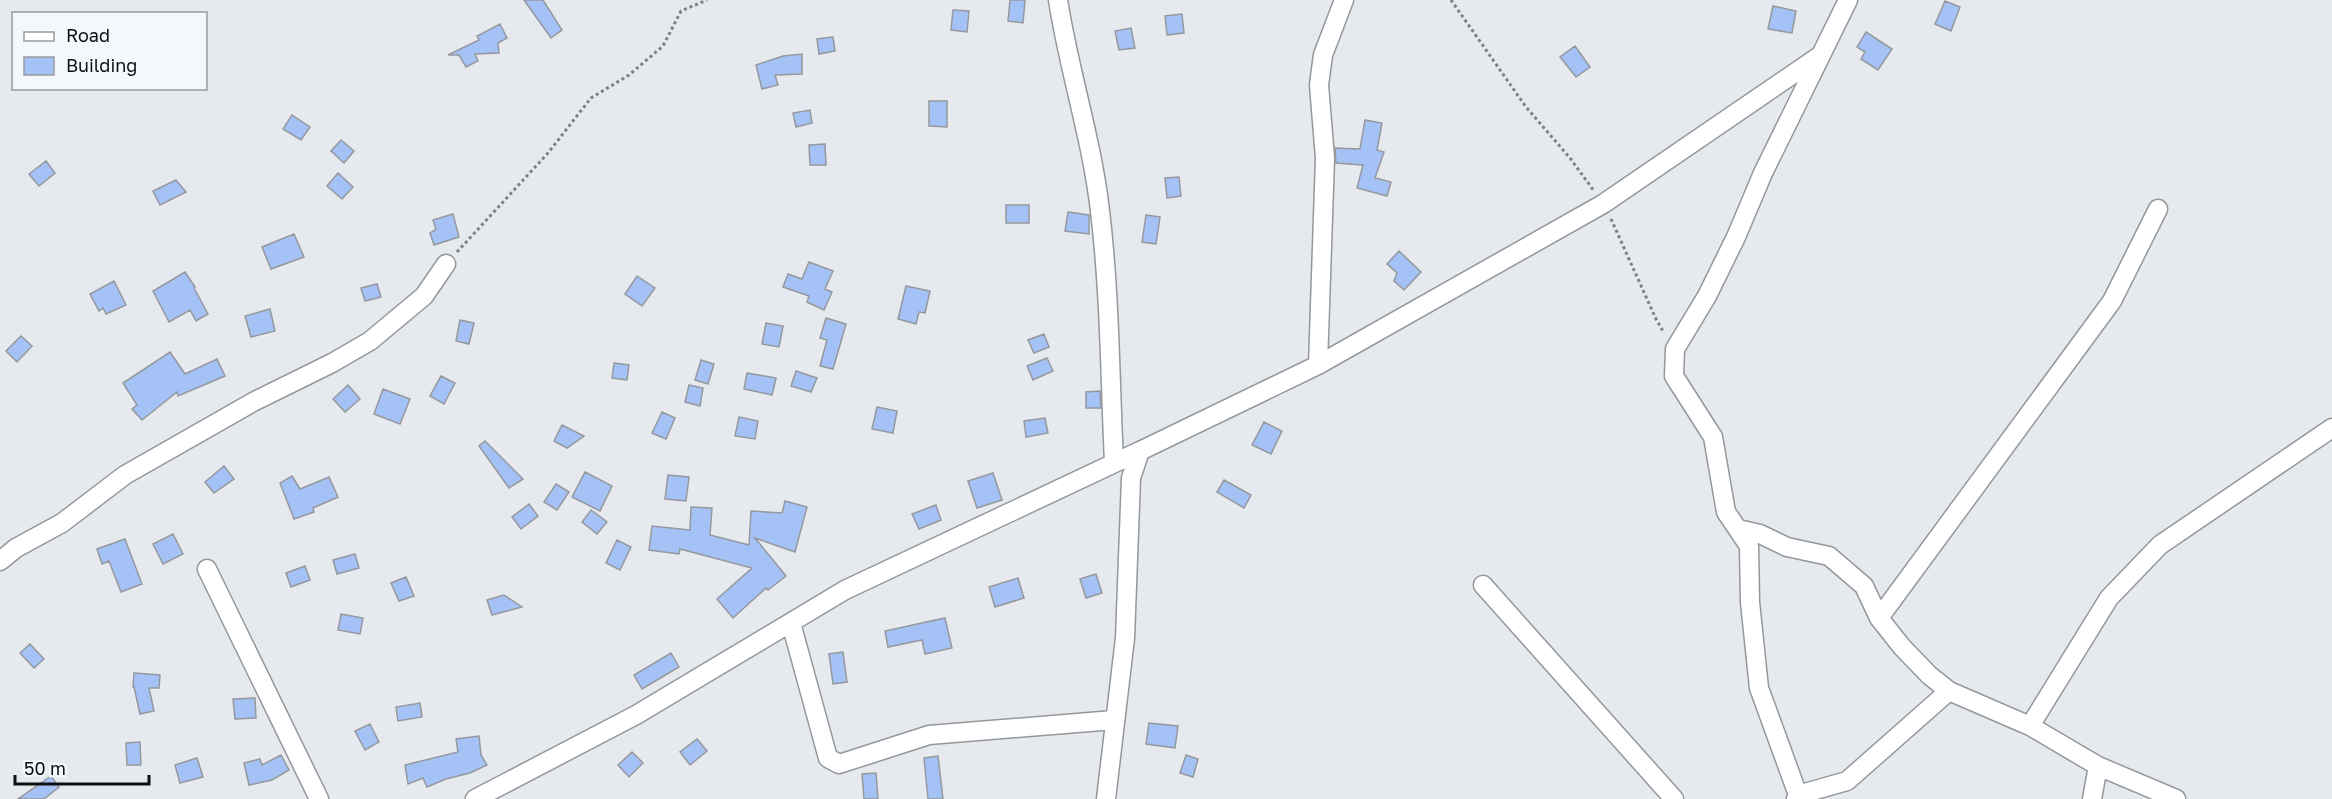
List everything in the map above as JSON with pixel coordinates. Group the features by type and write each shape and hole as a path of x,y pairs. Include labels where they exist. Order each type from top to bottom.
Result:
{"street":[{"path":"1058,0 1100,212 1114,463"},
{"path":"1318,365 1325,158 1319,85 1323,55 1344,0"},
{"path":"1848,0 1758,183 1736,237 1707,296 1675,349 1674,376 1713,437 1726,512 1749,546 1750,602 1759,688 1797,797 1847,781 1949,691"},
{"path":"475,799 636,715 845,590 1318,365 1603,204 1821,55"},
{"path":"1879,618 2112,301 2158,209"},
{"path":"0,561 16,548 62,523 134,470 253,402 332,363 370,341 424,296 446,264"},
{"path":"2030,726 2109,598 2160,545 2332,428"},
{"path":"1106,799 1125,638 1131,478 1140,451"},
{"path":"1738,529 1760,534 1787,547 1829,556 1864,586 1879,618 1929,675 1949,691 2030,726 2098,766 2175,799"},
{"path":"207,569 319,799"},
{"path":"1483,585 1674,799"},
{"path":"791,623 828,758 839,764 929,735 1114,720"},
{"path":"2092,799 2098,766"}],"path":[{"path":"446,264 548,153 591,98 629,75 663,46 681,11 706,0"},
{"path":"1451,0 1526,107 1570,158 1603,204 1630,258 1656,319 1675,349"}],"building":[{"path":"524,0 543,0 562,30 551,38"},
{"path":"1010,0 1025,0 1023,23 1008,21"},
{"path":"1945,1 1960,7 1951,31 1935,24"},
{"path":"1773,6 1796,11 1792,33 1768,29"},
{"path":"953,10 969,11 967,32 951,30"},
{"path":"1182,14 1184,33 1167,35 1165,16"},
{"path":"500,24 507,38 498,43 499,53 475,54 478,61 466,67 459,55 448,55 479,40 477,36"},
{"path":"1131,28 1135,48 1119,50 1115,31"},
{"path":"1866,32 1892,49 1878,70 1861,59 1865,52 1857,47"},
{"path":"833,37 835,51 819,54 817,39"},
{"path":"1575,46 1590,67 1576,77 1560,57"},
{"path":"802,54 802,74 775,75 778,85 762,89 756,65 783,56"},
{"path":"929,101 947,101 947,127 929,126"},
{"path":"810,110 812,123 796,127 793,113"},
{"path":"292,115 310,127 301,140 283,129"},
{"path":"1365,120 1382,123 1377,150 1384,152 1375,178 1391,182 1387,196 1357,188 1363,165 1336,163 1335,148 1360,149"},
{"path":"341,140 354,151 344,163 331,151"},
{"path":"825,144 826,165 810,165 809,145"},
{"path":"46,161 55,173 39,186 29,174"},
{"path":"338,173 353,187 342,199 327,186"},
{"path":"1179,177 1181,196 1167,198 1165,178"},
{"path":"176,180 186,192 160,205 153,191"},
{"path":"1006,205 1029,205 1029,223 1006,223"},
{"path":"1068,212 1089,215 1089,234 1065,231"},
{"path":"453,214 459,237 434,245 430,233 436,229 433,220"},
{"path":"1146,215 1160,217 1156,244 1142,242"},
{"path":"294,234 304,257 271,269 262,247"},
{"path":"1399,251 1421,272 1404,290 1394,281 1397,273 1387,264"},
{"path":"809,262 833,271 825,289 832,292 824,310 807,302 809,296 783,287 788,274 802,279"},
{"path":"185,272 208,314 196,321 190,310 169,322 153,291"},
{"path":"637,276 655,288 642,306 625,294"},
{"path":"114,281 126,305 106,314 103,308 99,311 90,294"},
{"path":"377,284 381,297 365,301 361,288"},
{"path":"906,286 930,291 925,313 919,312 916,324 898,319"},
{"path":"270,309 275,331 251,337 245,316"},
{"path":"826,318 846,324 833,369 820,366 827,340 820,338"},
{"path":"460,320 474,323 469,344 456,341"},
{"path":"766,323 783,326 779,347 762,344"},
{"path":"1044,334 1049,347 1034,353 1028,340"},
{"path":"21,336 32,346 17,362 6,351"},
{"path":"170,352 185,374 217,359 225,376 178,396 177,392 142,420 132,409 137,405 123,383"},
{"path":"1047,358 1053,371 1033,380 1027,366"},
{"path":"701,360 714,364 708,384 695,380"},
{"path":"614,363 629,365 627,380 612,378"},
{"path":"796,371 817,378 811,392 791,386"},
{"path":"747,373 776,378 772,395 744,389"},
{"path":"441,376 455,383 444,404 430,396"},
{"path":"348,385 360,399 345,412 333,399"},
{"path":"689,385 703,388 700,406 685,402"},
{"path":"383,389 410,399 400,424 374,414"},
{"path":"1100,391 1101,408 1086,408 1086,392"},
{"path":"877,407 897,411 893,433 872,429"},
{"path":"662,412 675,418 666,439 652,433"},
{"path":"739,417 758,421 755,439 735,436"},
{"path":"1045,418 1048,433 1026,437 1024,421"},
{"path":"1264,422 1282,431 1271,454 1252,445"},
{"path":"562,425 584,436 567,448 554,441"},
{"path":"485,441 523,479 509,488 479,446"},
{"path":"224,466 234,479 214,493 205,482"},
{"path":"585,472 612,486 600,511 572,497"},
{"path":"993,473 1002,500 977,508 968,481"},
{"path":"668,475 689,477 686,501 665,499"},
{"path":"292,476 300,489 329,477 338,497 313,508 314,512 294,519 280,483"},
{"path":"1224,480 1251,495 1244,508 1217,492"},
{"path":"556,484 569,492 557,510 544,502"},
{"path":"785,501 807,507 795,552 755,538 786,576 768,590 766,588 733,618 717,599 752,568 680,549 679,554 649,550 652,526 690,530 691,507 712,508 710,535 749,545 751,511 782,513"},
{"path":"529,504 538,516 521,529 512,517"},
{"path":"936,505 941,520 919,529 912,514"},
{"path":"591,510 607,522 597,534 582,522"},
{"path":"173,534 183,554 163,564 153,544"},
{"path":"125,539 142,584 121,592 109,561 102,564 97,549"},
{"path":"617,540 631,547 620,570 606,563"},
{"path":"355,554 359,568 337,574 333,560"},
{"path":"305,566 310,580 291,587 286,573"},
{"path":"1096,574 1102,593 1086,598 1080,579"},
{"path":"406,577 414,596 399,601 391,583"},
{"path":"1018,578 1024,598 995,607 989,587"},
{"path":"504,595 522,607 492,615 487,600"},
{"path":"341,614 363,618 360,634 338,630"},
{"path":"945,618 952,648 925,654 922,640 888,647 885,631"},
{"path":"30,644 44,659 34,668 20,653"},
{"path":"843,652 847,682 833,684 829,654"},
{"path":"671,653 679,667 642,689 634,675"},
{"path":"134,673 160,675 159,688 149,688 154,711 140,714 133,687"},
{"path":"255,698 256,718 235,719 233,699"},
{"path":"420,703 422,717 398,721 396,707"},
{"path":"1149,723 1178,726 1175,748 1146,744"},
{"path":"370,724 379,742 365,750 355,731"},
{"path":"479,736 481,755 487,765 427,787 423,778 408,784 405,765 458,752 456,739"},
{"path":"697,739 707,751 690,765 680,752"},
{"path":"140,742 141,765 127,765 126,743"},
{"path":"632,752 643,763 629,777 618,765"},
{"path":"281,755 289,770 272,780 249,785 244,763 260,759 262,765"},
{"path":"1186,755 1198,759 1193,777 1180,773"},
{"path":"938,756 943,799 928,799 924,758"},
{"path":"197,758 203,777 180,783 175,765"},
{"path":"876,773 878,799 864,799 862,774"},
{"path":"51,776 59,787 44,799 18,799"}]}
